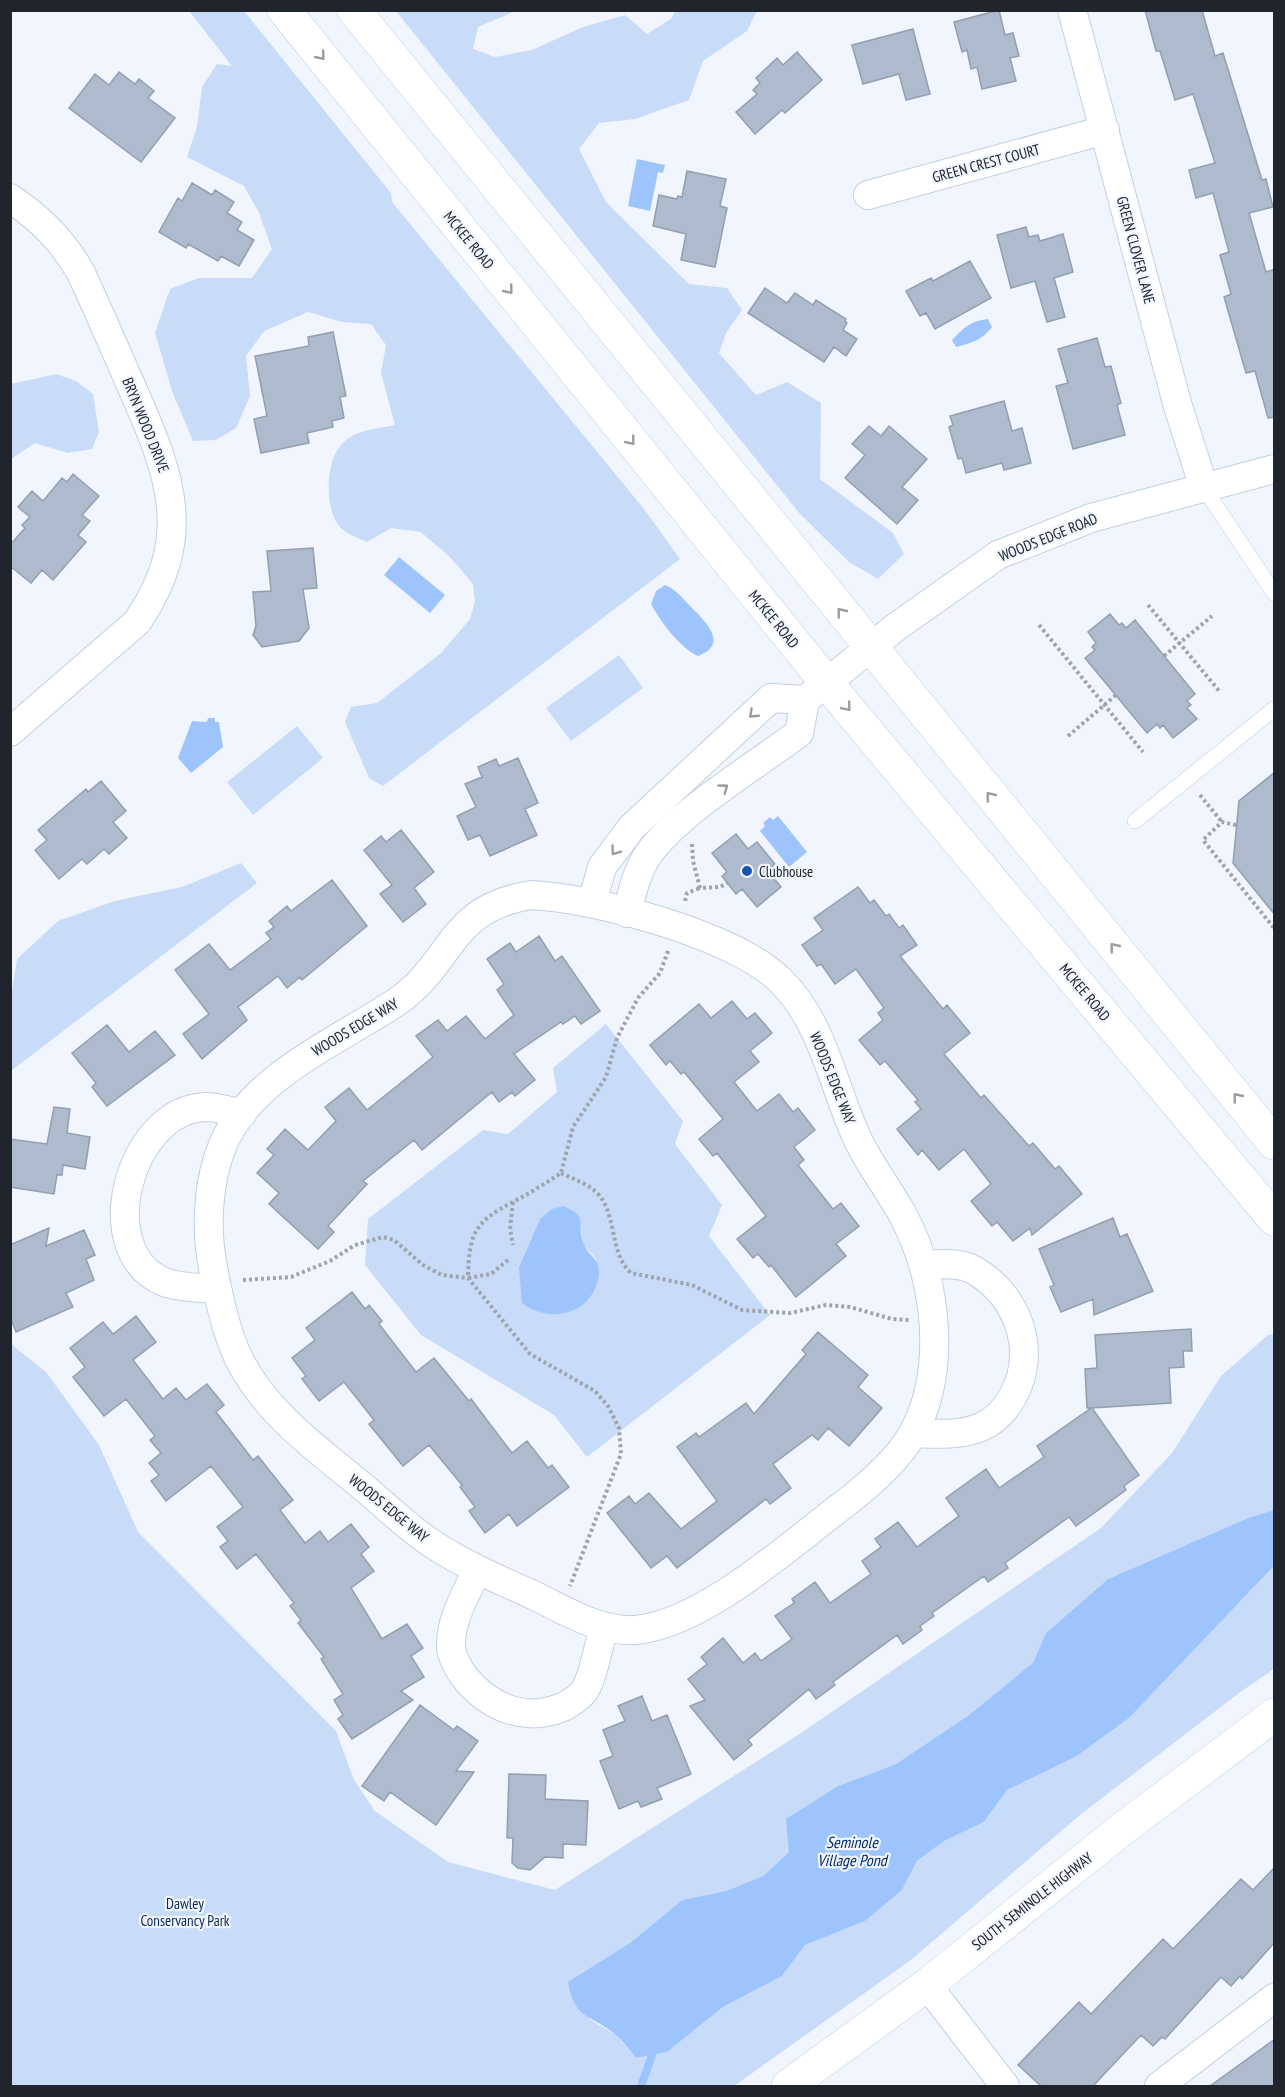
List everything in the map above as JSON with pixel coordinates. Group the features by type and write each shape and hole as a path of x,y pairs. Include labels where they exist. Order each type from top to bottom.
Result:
{"main road":[{"name":"MCKEE ROAD","path":"284,10 837,673 1275,1219"},
{"name":"MCKEE ROAD","path":"354,10 837,673 1275,1143"},
{"name":"SOUTH SEMINOLE HIGHWAY","path":"788,2086 927,1985 1130,1823 1275,1715"}],"street":[{"name":"GREEN CLOVER LANE","path":"1072,10 1177,403 1204,488"},
{"name":"GREEN CREST COURT","path":"868,195 1105,130"},
{"name":"BRYN WOOD DRIVE","path":"10,198 50,230 68,251 81,273 158,447 172,507 171,538 165,572 150,603 137,622 10,732"},
{"name":"WOODS EDGE ROAD","path":"837,673 998,555 1090,518 1275,468"},
{"path":"592,903 602,867 632,827 771,698 837,673"},
{"path":"627,913 634,882 649,853 687,817 799,733 837,673"},
{"name":"WOODS EDGE WAY","path":"531,895 556,896 592,903 721,942 754,960 782,982 807,1015 826,1053 859,1142 905,1218 924,1265 934,1322 933,1365 925,1400 913,1433 888,1465 859,1493 716,1600 689,1615 633,1630 604,1626 477,1570 428,1541 288,1424 262,1394 240,1360 226,1325 208,1248 210,1198 224,1142 242,1114 269,1085 305,1057 404,998 423,979 462,928 485,908 507,899 531,895"},
{"path":"217,1288 166,1282 140,1263 127,1234 126,1203 131,1170 139,1152 173,1117 189,1110 205,1107 242,1114"},
{"path":"913,1433 947,1434 982,1427 1006,1409 1021,1382 1025,1354 1021,1327 1002,1293 972,1269 943,1264 924,1265"},
{"path":"477,1570 452,1625 451,1650 461,1673 480,1695 498,1706 519,1713 537,1714 552,1712 572,1702 585,1689 604,1626"},
{"path":"927,1985 1005,2086"},
{"path":"1159,2086 1275,1998"}],"lane":[{"path":"1204,488 1275,593"},
{"path":"1135,821 1275,709"},
{"path":"674,788 687,817"}],"path":[{"path":"1148,605 1220,692"},
{"path":"1164,656 1212,616"},
{"path":"1039,625 1143,752"},
{"path":"1068,736 1116,695"},
{"path":"1188,779 1222,822 1236,825"},
{"path":"687,817 693,861 700,888 720,887 727,883"},
{"path":"1222,822 1203,840 1275,928"},
{"path":"561,1607 584,1554 621,1454 619,1428 608,1406 595,1391 530,1354 468,1278 469,1253 474,1233 495,1210 513,1202 561,1173 573,1127 606,1077 617,1038 638,998 660,973 677,928"},
{"path":"561,1173 596,1191 606,1204 622,1258 631,1272 692,1285 742,1310 790,1313 826,1305 850,1307 892,1319 934,1322"},
{"path":"513,1202 510,1229 513,1245"},
{"path":"217,1288 233,1281 291,1277 330,1261 355,1245 383,1237 394,1240 423,1265 442,1275 468,1278 491,1274 508,1260"}],"green space":[{"path":"189,11 244,11 391,193 392,202 644,509 680,559 383,786 369,778 345,722 351,707 377,703 441,653 470,619 475,601 473,584 450,557 421,532 391,528 367,542 342,529 332,511 329,499 330,473 337,451 354,435 395,425 381,373 386,345 371,324 342,322 308,312 264,331 246,356 250,396 236,428 216,440 193,441 172,391 155,333 170,289 199,278 252,278 272,249 259,213 244,186 187,157 197,127 202,87 217,64 232,66"},
{"path":"396,11 516,11 478,27 473,49 495,57 532,50 583,27 625,15 647,34 672,18 675,11 757,11 747,31 703,61 689,100 635,119 599,123 579,149 606,202 689,284 727,288 742,310 726,333 719,353 756,395 787,382 821,403 820,479 893,533 904,554 878,579 849,562 800,514"},
{"path":"56,374 76,381 93,394 99,432 92,449 68,453 35,443 11,459 11,384"},
{"path":"619,655 643,688 571,741 546,708"},
{"path":"297,726 323,758 253,815 227,782"},
{"path":"241,863 257,883 11,1071 11,997 17,959 58,921 115,901 182,887"},
{"path":"606,1024 683,1121 675,1144 722,1205 709,1236 770,1315 587,1457 554,1415 421,1335 365,1265 368,1219 483,1130 508,1134 557,1092 553,1068","holes":["540,1219 581,1226 583,1244 597,1260 519,1267"]},
{"name":"Dawley Conservancy Park","path":"1274,1334 1274,1510 1248,1518 1108,1579 1046,1633 1034,1663 969,1715 896,1764 838,1786 789,1852 763,1876 726,1891 682,1900 630,1943 589,2019 616,2035 636,2058 667,2052 723,2007 782,1976 805,1945 865,1921 902,1890 917,1861 944,1841 984,1822 1007,1790 1077,1756 1129,1718 1274,1566 1274,1669 1239,1693 1080,1815 911,1960 734,2086 11,2086 11,1344 46,1372 99,1445 138,1532 336,1731 354,1780 375,1811 448,1862 555,1890 798,1735 1101,1528 1172,1453 1221,1376 1268,1335"}],"water":[{"path":"637,159 665,165 663,173 658,172 650,211 628,206"},
{"path":"988,319 992,327 984,335 956,347 952,340 964,329 976,321"},
{"path":"399,557 445,595 430,613 384,575"},
{"path":"665,585 699,615 712,634 714,640 712,646 698,656 684,647 671,633 651,604 656,591"},
{"path":"208,718 215,718 215,722 219,722 223,747 191,773 178,758 192,721 207,722"},
{"path":"778,816 807,852 789,867 760,831 765,826 763,823 770,817 773,820"},
{"path":"563,1206 579,1216 583,1242 597,1264 599,1274 595,1288 580,1307 570,1312 546,1313 533,1310 522,1303 519,1267 540,1219 552,1209"},
{"name":"Seminole Village Pond","path":"1274,1510 1274,1566 1129,1718 1077,1756 1007,1790 984,1822 944,1841 917,1861 902,1890 865,1921 805,1945 782,1976 723,2007 667,2052 636,2058 617,2036 585,2015 575,2004 568,1982 630,1943 682,1900 726,1891 763,1876 789,1852 786,1819 838,1786 896,1764 969,1715 1033,1663 1046,1633 1108,1579 1248,1518"}],"building":[{"path":"999,10 1005,35 1013,33 1019,56 1010,58 1016,81 982,89 977,67 971,69 967,50 962,52 954,22"},
{"path":"1145,10 1202,10 1215,56 1223,53 1262,180 1266,179 1273,207 1249,213 1266,272 1275,269 1275,417 1268,418 1255,371 1246,373 1224,297 1231,294 1220,255 1229,252 1213,193 1196,198 1189,170 1215,163 1193,94 1175,100 1160,51 1156,51"},
{"path":"913,29 930,94 906,100 899,74 863,84 852,45"},
{"path":"797,52 822,80 785,113 782,110 755,134 736,112 757,94 753,90 760,83 756,78 777,58 783,65"},
{"path":"119,72 135,84 139,79 154,91 148,98 175,118 141,162 69,108 95,74 109,85"},
{"path":"687,171 726,179 720,206 727,208 715,267 681,260 686,234 653,226 659,195 677,199 678,196 682,197"},
{"path":"192,183 212,195 215,190 234,202 227,213 242,222 237,230 254,240 239,266 221,256 218,261 188,244 186,248 159,232 178,198 182,201"},
{"path":"1026,227 1029,237 1038,235 1040,241 1063,234 1073,272 1054,278 1065,317 1047,322 1035,281 1011,288 997,235"},
{"path":"970,261 991,298 935,329 926,313 920,316 906,291 931,278 933,281"},
{"path":"765,288 787,303 795,293 813,305 816,300 846,319 847,323 843,330 857,339 846,356 834,347 824,362 748,313"},
{"path":"333,332 346,396 340,397 344,418 332,421 333,427 307,433 309,443 261,453 254,419 267,416 255,356 309,346 308,337"},
{"path":"1097,338 1105,367 1111,366 1121,403 1117,405 1125,435 1073,449 1056,386 1068,383 1058,349"},
{"path":"1004,401 1012,431 1022,428 1031,463 1004,470 1002,463 966,473 962,458 958,459 949,427 953,425 950,416"},
{"path":"869,426 881,436 889,426 927,459 902,487 918,500 897,524 845,478 865,455 852,444"},
{"path":"73,474 99,496 82,515 90,521 78,535 86,542 53,580 42,570 31,583 10,566 10,545 25,528 22,525 30,517 18,507 32,491 43,501 62,478 67,482"},
{"path":"313,548 317,588 303,589 309,628 299,641 262,647 253,635 256,626 253,592 271,591 267,551"},
{"path":"1110,614 1119,625 1122,623 1126,628 1135,620 1195,694 1187,701 1191,705 1187,708 1197,719 1173,738 1163,725 1160,728 1157,724 1147,733 1085,658 1095,650 1092,647 1096,643 1088,632"},
{"path":"518,758 538,803 525,809 537,835 490,856 480,835 468,840 457,816 476,807 465,784 482,777 478,767 496,759 499,766"},
{"path":"1275,772 1275,915 1233,863 1239,801"},
{"path":"101,781 126,811 113,822 127,838 109,854 104,849 87,864 82,859 59,879 35,850 47,840 38,830 86,789 88,792"},
{"path":"401,830 434,872 414,888 426,904 403,922 380,894 392,885 364,850 381,836 386,842"},
{"name":"Clubhouse","path":"736,834 748,849 757,842 775,864 767,870 781,887 757,907 742,889 736,894 722,876 727,872 712,853"},
{"path":"332,880 367,926 302,980 300,977 287,988 278,976 238,1007 247,1020 202,1059 183,1034 209,1014 175,970 209,944 230,970 271,939 266,933 274,927 269,921 287,906 291,911"},
{"path":"858,887 870,903 874,900 886,916 889,914 899,928 903,925 917,945 900,956 943,1009 947,1005 970,1033 944,1054 981,1098 984,1095 1029,1146 1033,1143 1055,1169 1059,1166 1082,1194 1032,1235 1030,1228 1013,1241 997,1222 992,1226 971,1201 991,1184 964,1149 939,1170 922,1150 918,1155 897,1129 921,1109 915,1102 918,1100 885,1061 880,1065 859,1040 883,1020 878,1013 884,1008 856,969 835,984 821,964 817,966 802,945 823,930 814,918"},
{"path":"539,936 555,961 562,956 600,1011 581,1024 575,1016 563,1024 561,1022 514,1054 535,1080 515,1096 512,1092 499,1102 492,1092 422,1150 414,1140 363,1181 367,1184 328,1226 334,1232 318,1249 269,1204 279,1193 257,1173 274,1155 267,1149 285,1129 308,1150 336,1121 325,1107 349,1088 367,1110 433,1057 416,1036 438,1020 447,1031 466,1016 485,1039 514,1015 497,990 504,984 487,959 510,943 516,952"},
{"path":"732,1001 747,1019 755,1013 772,1033 750,1051 759,1062 734,1082 757,1111 779,1094 793,1112 798,1108 815,1130 794,1147 804,1160 798,1165 833,1209 841,1203 859,1226 836,1244 846,1256 796,1297 771,1265 769,1267 758,1254 753,1258 737,1239 766,1216 717,1153 713,1156 699,1139 723,1119 684,1072 681,1074 670,1061 666,1065 650,1045 699,1004 711,1018"},
{"path":"107,1025 129,1052 155,1031 175,1055 107,1106 92,1087 96,1083 72,1053"},
{"path":"54,1107 70,1109 67,1133 90,1137 85,1169 63,1165 62,1175 57,1175 54,1194 10,1187 10,1139 47,1144"},
{"path":"1113,1218 1120,1237 1127,1234 1153,1291 1094,1315 1093,1299 1061,1312 1050,1287 1054,1285 1039,1249"},
{"path":"49,1228 46,1246 84,1230 95,1255 86,1259 94,1280 66,1293 73,1307 16,1332 11,1319 10,1245"},
{"path":"352,1292 365,1309 369,1305 382,1321 379,1324 416,1372 434,1358 469,1401 471,1399 512,1453 527,1441 548,1468 552,1465 569,1487 517,1526 509,1514 485,1533 469,1511 475,1507 460,1487 462,1485 429,1445 403,1466 369,1424 374,1420 344,1382 319,1401 302,1379 306,1376 292,1358 315,1340 306,1328"},
{"path":"136,1316 156,1342 133,1360 163,1399 176,1388 186,1400 207,1384 224,1405 216,1412 253,1460 258,1456 293,1500 280,1510 305,1543 320,1531 328,1542 351,1524 369,1547 361,1554 374,1571 351,1588 382,1639 407,1624 423,1648 411,1656 424,1677 401,1691 413,1700 352,1739 338,1719 343,1715 334,1700 343,1694 321,1659 324,1657 298,1623 301,1620 290,1606 294,1603 256,1554 237,1569 220,1547 228,1541 217,1527 243,1507 211,1466 166,1501 151,1481 159,1475 149,1463 161,1453 150,1440 155,1436 126,1399 104,1416 73,1377 85,1367 70,1348 103,1322 113,1334"},
{"path":"1191,1329 1192,1351 1183,1351 1184,1367 1169,1368 1171,1403 1092,1408 1139,1475 1124,1486 1126,1490 1076,1526 1069,1517 1005,1563 1008,1568 988,1582 984,1576 932,1613 934,1616 920,1626 922,1630 903,1644 897,1635 833,1682 835,1685 816,1699 809,1689 748,1740 752,1745 734,1760 690,1706 705,1700 688,1679 707,1664 701,1657 723,1638 743,1663 755,1653 761,1661 792,1639 775,1616 794,1603 792,1599 815,1582 830,1603 871,1574 862,1561 881,1547 875,1539 898,1522 917,1547 959,1516 946,1498 986,1469 999,1488 1044,1457 1037,1446 1091,1408 1087,1408 1085,1369 1097,1368 1095,1335"},
{"path":"818,1332 868,1375 858,1387 882,1408 849,1446 828,1428 818,1440 812,1435 773,1464 791,1488 770,1504 766,1499 677,1568 667,1556 651,1568 607,1513 629,1496 635,1504 649,1493 681,1529 717,1501 677,1447 696,1433 699,1437 746,1403 754,1414 806,1354 802,1350"},
{"path":"642,1696 652,1721 667,1715 691,1774 657,1788 662,1799 641,1807 638,1801 619,1809 600,1761 613,1756 603,1730 625,1721 618,1706"},
{"path":"420,1705 454,1730 457,1726 478,1741 456,1771 474,1772 436,1825 390,1792 384,1801 362,1786"},
{"path":"509,1774 546,1775 545,1799 588,1801 586,1845 563,1844 563,1858 545,1857 530,1870 518,1868 512,1863 513,1838 507,1838"},
{"path":"1275,1867 1275,1942 1242,1979 1240,1976 1231,1986 1221,1977 1165,2039 1162,2037 1153,2046 1141,2035 1093,2086 1041,2086 1018,2065 1079,2002 1091,2014 1163,1939 1173,1949 1241,1879 1253,1890"},
{"path":"1275,2039 1275,2086 1210,2086"}],"waterway":[{"path":"641,2086 652,2055"}],"place":[{"name":"Clubhouse","path":"747,871"}]}
